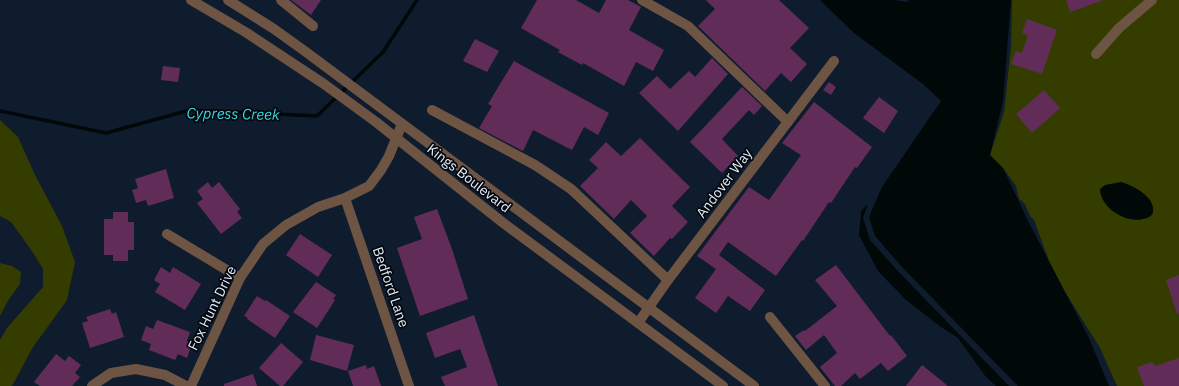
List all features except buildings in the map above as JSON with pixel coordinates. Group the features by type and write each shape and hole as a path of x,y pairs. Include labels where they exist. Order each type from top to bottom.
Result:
{"street":[{"name":"Kings Boulevard","path":"191,0 247,33 324,84 376,122 502,222 723,386"},
{"name":"Kings Boulevard","path":"228,0 274,29 335,73 754,386"},
{"path":"281,0 312,26"},
{"path":"642,0 688,26 788,122"},
{"path":"1096,54 1119,28 1152,0"},
{"name":"Andover Way","path":"638,323 668,280 834,61"},
{"path":"432,110 535,165 571,189 668,280"},
{"name":"Fox Hunt Drive","path":"191,386 240,278 263,244 286,226 318,207 346,198 369,186 381,170 402,124"},
{"name":"Bedford Lane","path":"346,198 410,386"},
{"path":"167,234 240,278"},
{"path":"770,317 825,386"},
{"path":"92,386 111,373 136,368 165,375 186,386"}],"green space":[{"path":"1012,0 1179,0 1179,386 1117,386 1100,348 1065,292 1049,261 1034,220 1030,216 1025,204 1019,199 1016,186 1003,168 990,155 1004,112 1011,47"},
{"path":"0,120 18,137 35,175 62,226 75,262 67,300 33,347 12,386 0,386 0,340 7,328 43,287 43,269 11,222 0,216"},
{"path":"0,263 12,266 21,272 20,284 9,299 0,316"}],"shaded area":[{"path":"820,0 895,0 907,2 909,0 1011,0 1003,101 990,155 1003,168 1028,221 1088,336 1109,386 1018,386 901,266 875,236 869,217 882,187 941,101 923,84 854,33"},
{"path":"1121,182 1142,192 1151,201 1153,213 1150,216 1140,220 1124,217 1117,214 1105,203 1100,189 1105,185"},
{"path":"868,204 863,218 870,240 1009,386 996,386 986,377 958,338 906,300 878,271 859,235 861,211"}],"waterway":[{"name":"Cypress Creek","path":"0,111 106,133 190,110 317,116 383,52 417,0"}]}
